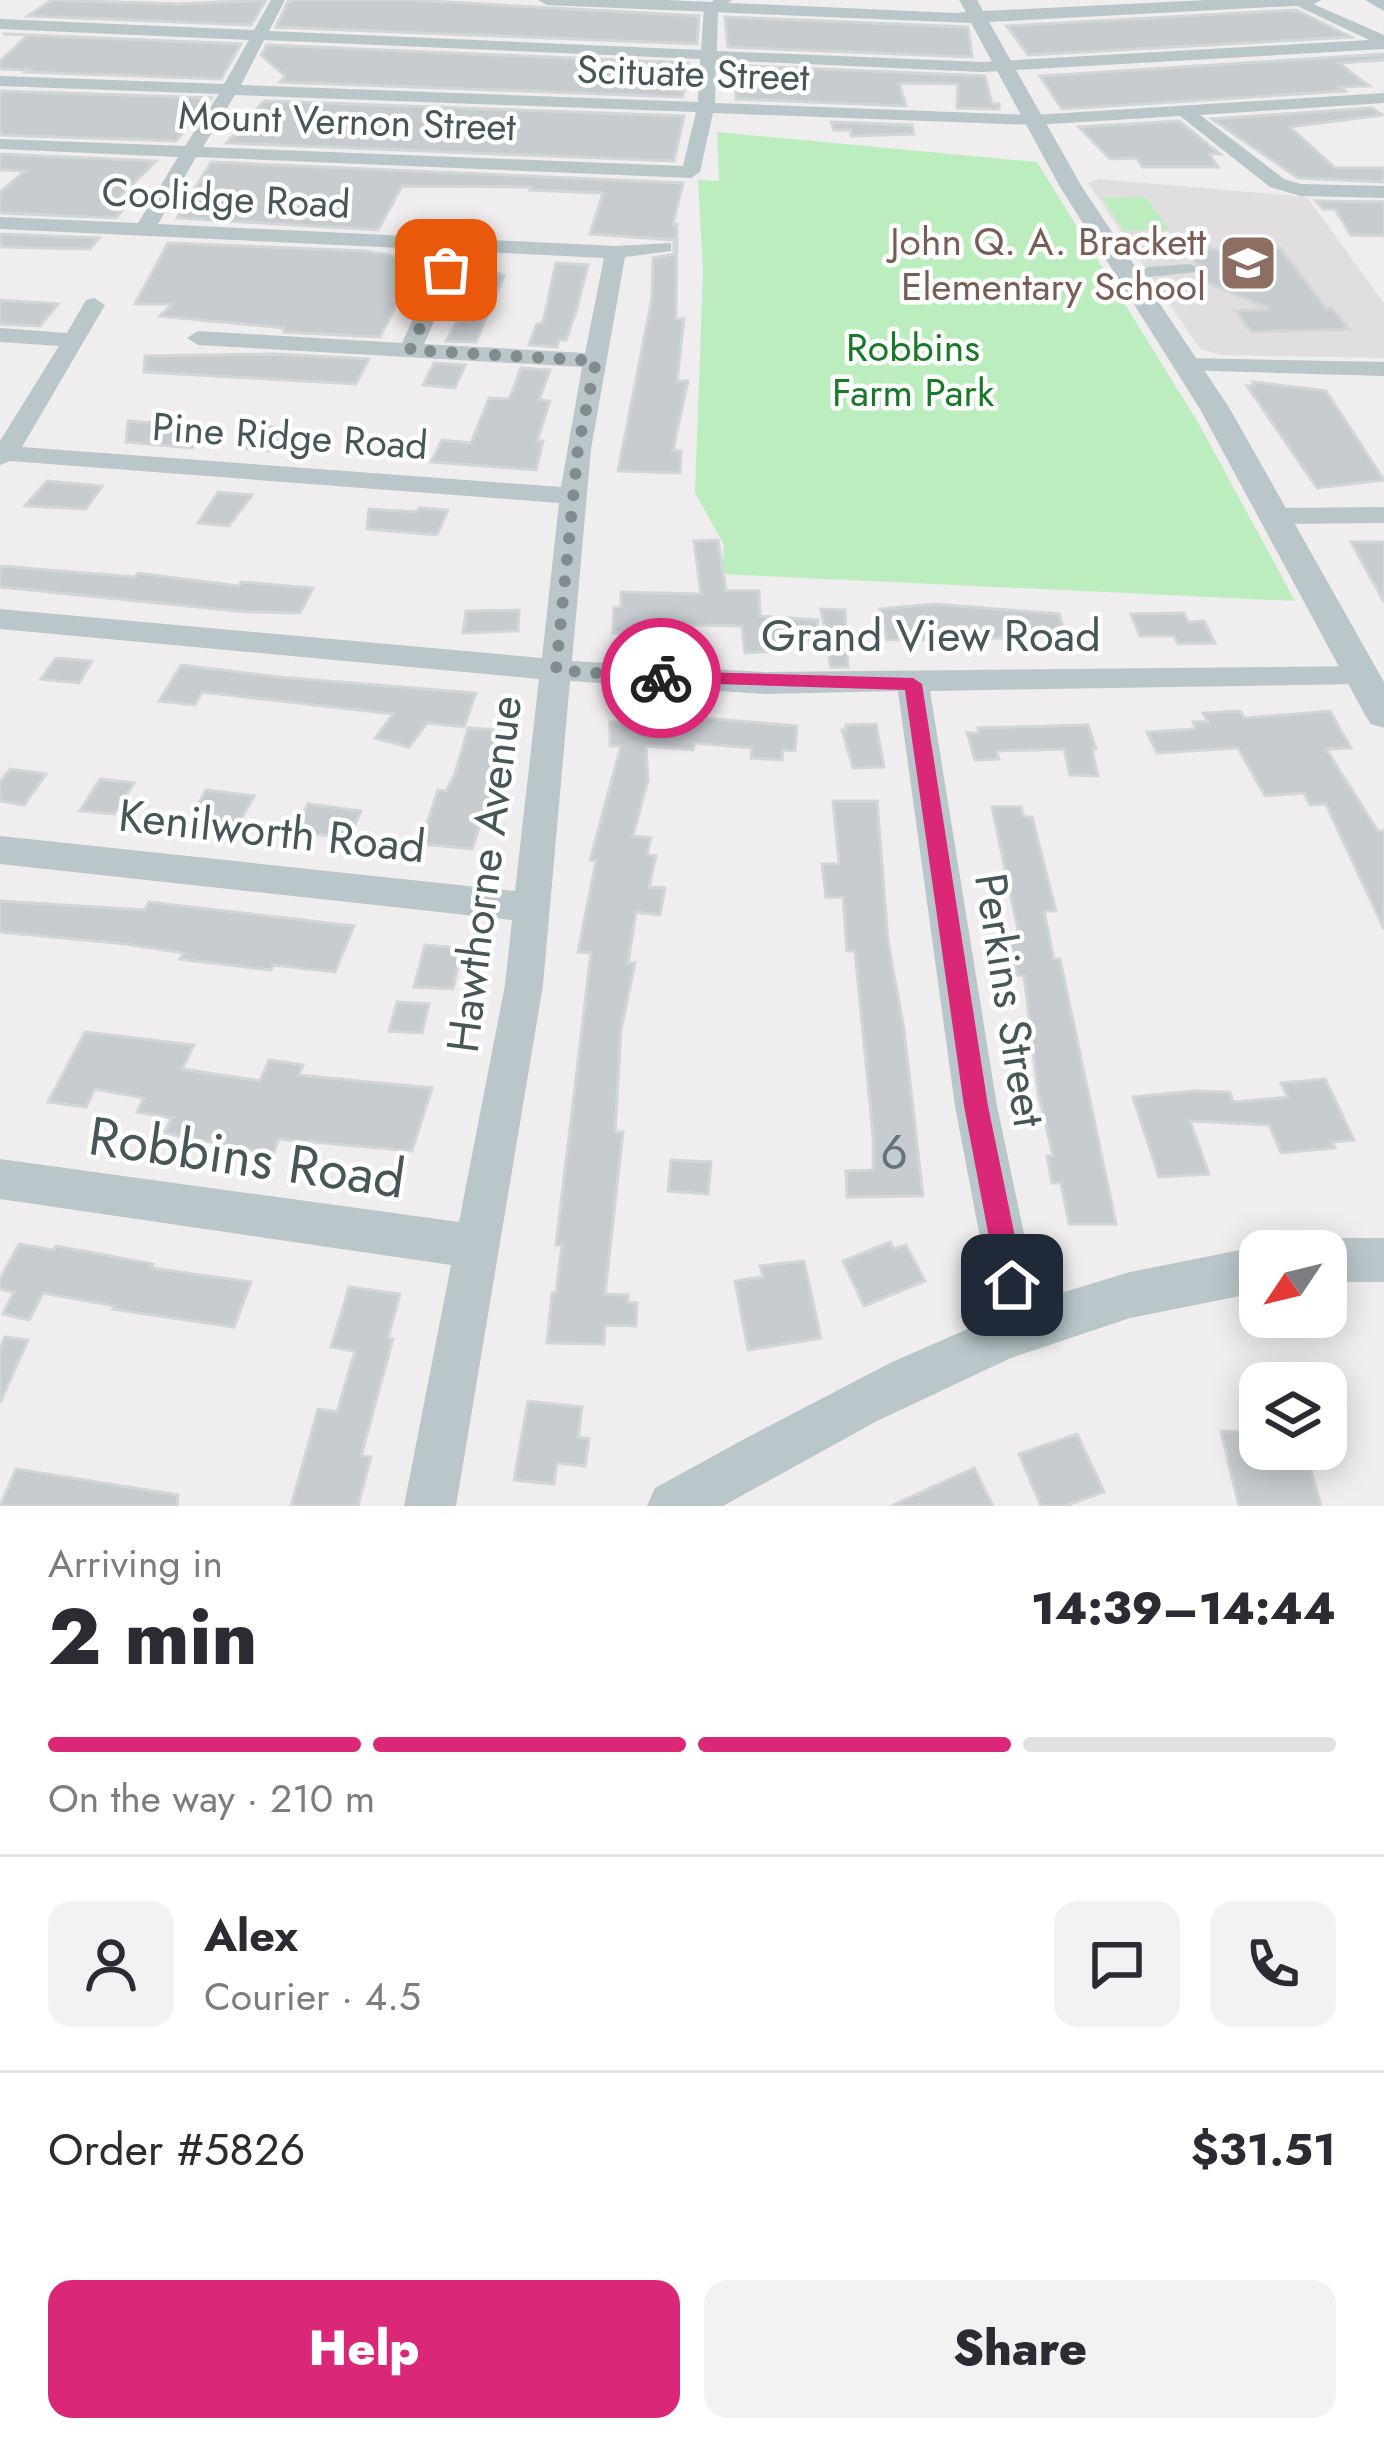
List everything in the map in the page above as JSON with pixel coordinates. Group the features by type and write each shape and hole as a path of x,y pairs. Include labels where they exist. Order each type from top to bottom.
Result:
{"main road":[{"path":"1375,0 1384,5"}],"street":[{"path":"147,230 149,217 278,0"},
{"path":"547,0 973,9 1312,0"},
{"path":"1293,0 1384,42"},
{"path":"706,106 706,53 718,4"},
{"path":"973,9 1071,187 1188,365 1276,516 1384,715"},
{"path":"0,24 1004,66 1384,42"},
{"name":"Scituate Street","path":"0,81 1033,120 1384,98"},
{"name":"Mount Vernon Street","path":"0,144 691,172 706,106"},
{"path":"1182,109 1263,176 1282,185 1384,192"},
{"name":"Coolidge Road","path":"0,223 616,252 664,248"},
{"path":"410,350 458,245"},
{"name":"Hawthorne Avenue","path":"430,1506 534,908 581,424 616,252"},
{"path":"1148,272 1190,269"},
{"path":"1,455 21,432 94,305"},
{"path":"0,334 72,340"},
{"path":"198,338 596,361"},
{"path":"1188,365 1384,368"},
{"name":"Pine Ridge Road","path":"1,455 573,496"},
{"path":"1276,516 1384,515"},
{"name":"Grand View Road","path":"0,619 556,670 764,683 1361,673"},
{"name":"Perkins Street","path":"913,684 976,1106 1021,1330"},
{"name":"Kenilworth Road","path":"0,850 534,908"},
{"name":"Robbins Road","path":"0,1179 478,1247"},
{"path":"1347,1260 1384,1260"},
{"path":"673,1506 802,1434 1021,1330 1125,1297 1239,1273"}],"shaded area":[{"name":"John Q. A. Brackett Elementary School","path":"1099,179 1307,197 1384,303 1384,358 1221,355 1200,349 1088,183"}],"green space":[{"name":"Robbins Farm Park","path":"717,132 1037,162 1199,424 1295,601 722,574 724,545 695,493 703,271 698,180 719,181"},
{"path":"1145,197 1169,229 1124,231 1102,198"}],"building":[{"path":"52,0 178,4 266,0 251,25 28,16"},
{"path":"289,0 411,0 699,16 697,44 276,27"},
{"path":"1296,10 1351,37 1028,55 1007,26"},
{"path":"725,17 968,27 972,57 728,47"},
{"path":"28,35 241,44 221,79 0,69 0,61"},
{"path":"267,45 688,63 676,90 684,90 682,97 280,82 285,76 261,55"},
{"path":"1384,54 1384,60 1339,63 1369,86 1339,87 1345,91 1062,109 1040,76"},
{"path":"730,65 985,76 992,104 999,104 999,109 957,108 958,84 899,83 906,106 736,99 736,72 730,72"},
{"path":"0,92 211,98 176,141 0,135"},
{"path":"264,101 684,116 674,161 227,143"},
{"path":"1372,108 1382,115 1290,127 1335,168 1384,168 1384,182 1298,178 1212,119"},
{"path":"1179,121 1220,154 1209,154 1218,167 1142,167 1137,158 1110,159 1079,127"},
{"path":"831,122 912,125 914,134 851,136 851,130 834,130"},
{"path":"0,154 156,161 118,199 130,200 116,218 0,213 0,192 25,171 0,170"},
{"path":"211,162 683,183 673,224 677,224 676,319 684,319 677,381 688,381 673,450 681,451 680,473 618,471 652,298 653,258 674,254 674,240 590,234 603,193 531,187 402,186 378,230 177,218"},
{"path":"1316,201 1384,202 1384,236 1351,235 1335,209 1323,209"},
{"path":"0,234 99,238 90,249 0,247"},
{"path":"168,243 367,251 418,261 394,299 399,300 380,337 284,332 284,328 160,316 172,304 135,304"},
{"path":"1190,245 1216,250 1280,248 1326,308 1332,308 1349,329 1251,332 1235,311 1270,309 1201,280"},
{"path":"556,263 588,265 576,312 566,340 559,340 557,347 529,345 536,325 543,322"},
{"path":"486,267 504,276 476,342 446,341"},
{"path":"0,300 58,304 40,326 0,324"},
{"path":"273,354 369,359 356,384 144,372 145,356"},
{"path":"434,363 465,365 455,388 423,385"},
{"path":"521,368 550,370 539,400 550,401 537,441 543,441 536,470 431,462 442,440 471,443 489,398 509,399"},
{"path":"1253,382 1326,391 1384,480 1317,488 1247,386 1255,386"},
{"path":"128,421 206,427 192,448 126,442"},
{"path":"257,426 286,428 271,451 241,448"},
{"path":"47,481 102,486 86,509 25,506"},
{"path":"218,492 252,495 229,526 198,523"},
{"path":"419,508 448,510 437,535 367,529 369,509 417,512"},
{"path":"718,540 726,591 759,591 760,616 818,620 816,645 784,644 777,651 745,653 742,626 646,624 646,633 613,633 614,607 621,607 621,592 701,594 694,541"},
{"path":"1351,542 1384,542 1384,602"},
{"path":"0,566 313,588 300,613 248,612 0,587"},
{"path":"933,604 1059,614 1067,637 887,640 880,609"},
{"path":"821,609 845,610 848,667 831,667"},
{"path":"519,610 518,631 463,633 466,611"},
{"path":"1184,613 1188,622 1204,621 1215,643 1178,644 1174,636 1140,636 1131,614"},
{"path":"56,658 92,661 79,683 41,679"},
{"path":"181,665 476,693 464,727 427,723 409,747 375,738 393,714 202,692 195,705 159,701"},
{"path":"638,690 644,690 645,713 797,726 795,751 783,750 782,760 751,758 752,748 695,743 693,750 646,746 648,780 633,836 651,838 647,855 656,856 649,887 665,888 660,915 636,912 628,963 635,963 621,1030 615,1132 623,1132 605,1294 628,1295 628,1302 637,1303 636,1326 605,1325 604,1344 547,1343 562,1245 556,1245 591,953 578,952 596,861 590,860 621,746 610,746 610,722 622,722 622,713 631,713"},
{"path":"1240,711 1244,718 1330,711 1351,748 1326,749 1378,831 1384,831 1384,929 1326,804 1310,805 1304,793 1265,796 1238,748 1157,753 1147,732 1196,729 1193,722 1208,722 1203,713"},
{"path":"876,724 884,767 853,768 842,730 846,725"},
{"path":"1088,725 1098,776 1070,775 1064,749 996,751 999,759 975,760 967,733 979,733 978,728"},
{"path":"468,728 502,730 497,749 506,750 472,849 420,844 438,790 446,791 455,774"},
{"path":"10,769 46,774 24,805 0,801 0,782"},
{"path":"100,779 134,783 114,814 80,811"},
{"path":"206,790 254,796 237,827 189,821"},
{"path":"833,801 877,801 888,941 904,1030 923,1196 847,1197 846,1171 873,1170 873,1135 855,951 847,951 843,897 826,897 822,864 839,864"},
{"path":"308,804 361,811 349,838 295,832"},
{"path":"992,807 1021,807 1024,817 1032,817 1056,911 1044,911 1054,959 1060,959 1116,1224 1069,1224 1061,1183 1052,1183 1047,1156 1053,1156 1038,1092 1024,976 1017,975 1009,935 1019,935"},
{"path":"0,901 145,910 149,902 354,926 335,972 273,965 271,970 180,959 184,953 126,944 0,932"},
{"path":"425,945 462,948 453,989 414,987"},
{"path":"397,1002 429,1004 422,1033 389,1031"},
{"path":"85,1032 194,1045 182,1069 260,1081 269,1060 303,1065 299,1075 432,1088 412,1151 279,1139 273,1154 164,1133 172,1118 137,1112 144,1098 95,1089 86,1107 48,1102"},
{"path":"1325,1079 1354,1140 1332,1142 1335,1148 1281,1153 1269,1125 1190,1121 1209,1174 1159,1177 1133,1097 1195,1091 1230,1092 1233,1102 1288,1097 1281,1083"},
{"path":"671,1160 711,1162 708,1194 668,1191"},
{"path":"890,1242 894,1249 906,1245 925,1281 864,1306 843,1261"},
{"path":"19,1244 54,1250 56,1246 153,1264 151,1268 251,1282 234,1327 43,1293 29,1320 3,1314 14,1292 0,1289 0,1279"},
{"path":"804,1261 821,1338 748,1350 735,1281 763,1277 760,1266"},
{"path":"349,1287 400,1294 388,1338 393,1339 361,1456 371,1457 358,1506 291,1506 318,1409 337,1412 355,1351 331,1347"},
{"path":"5,1337 28,1340 0,1403 0,1349"},
{"path":"528,1401 582,1407 578,1437 589,1439 585,1466 557,1463 554,1484 514,1480"},
{"path":"1221,1431 1239,1431 1239,1470 1311,1470 1321,1506 1239,1506"},
{"path":"1077,1434 1104,1492 1065,1506 1041,1506 1019,1454"},
{"path":"974,1468 993,1506 891,1506"},
{"path":"16,1469 178,1495 177,1506 0,1506"}],"way so far":[{"path":"446,270 410,350 596,361 581,424 556,670 661,678"}],"place":[{"name":"John Q. A. Brackett Elementary School","path":"1248,263"}],"route":[{"path":"661,678 913,684 976,1106 1012,1285"}]}
